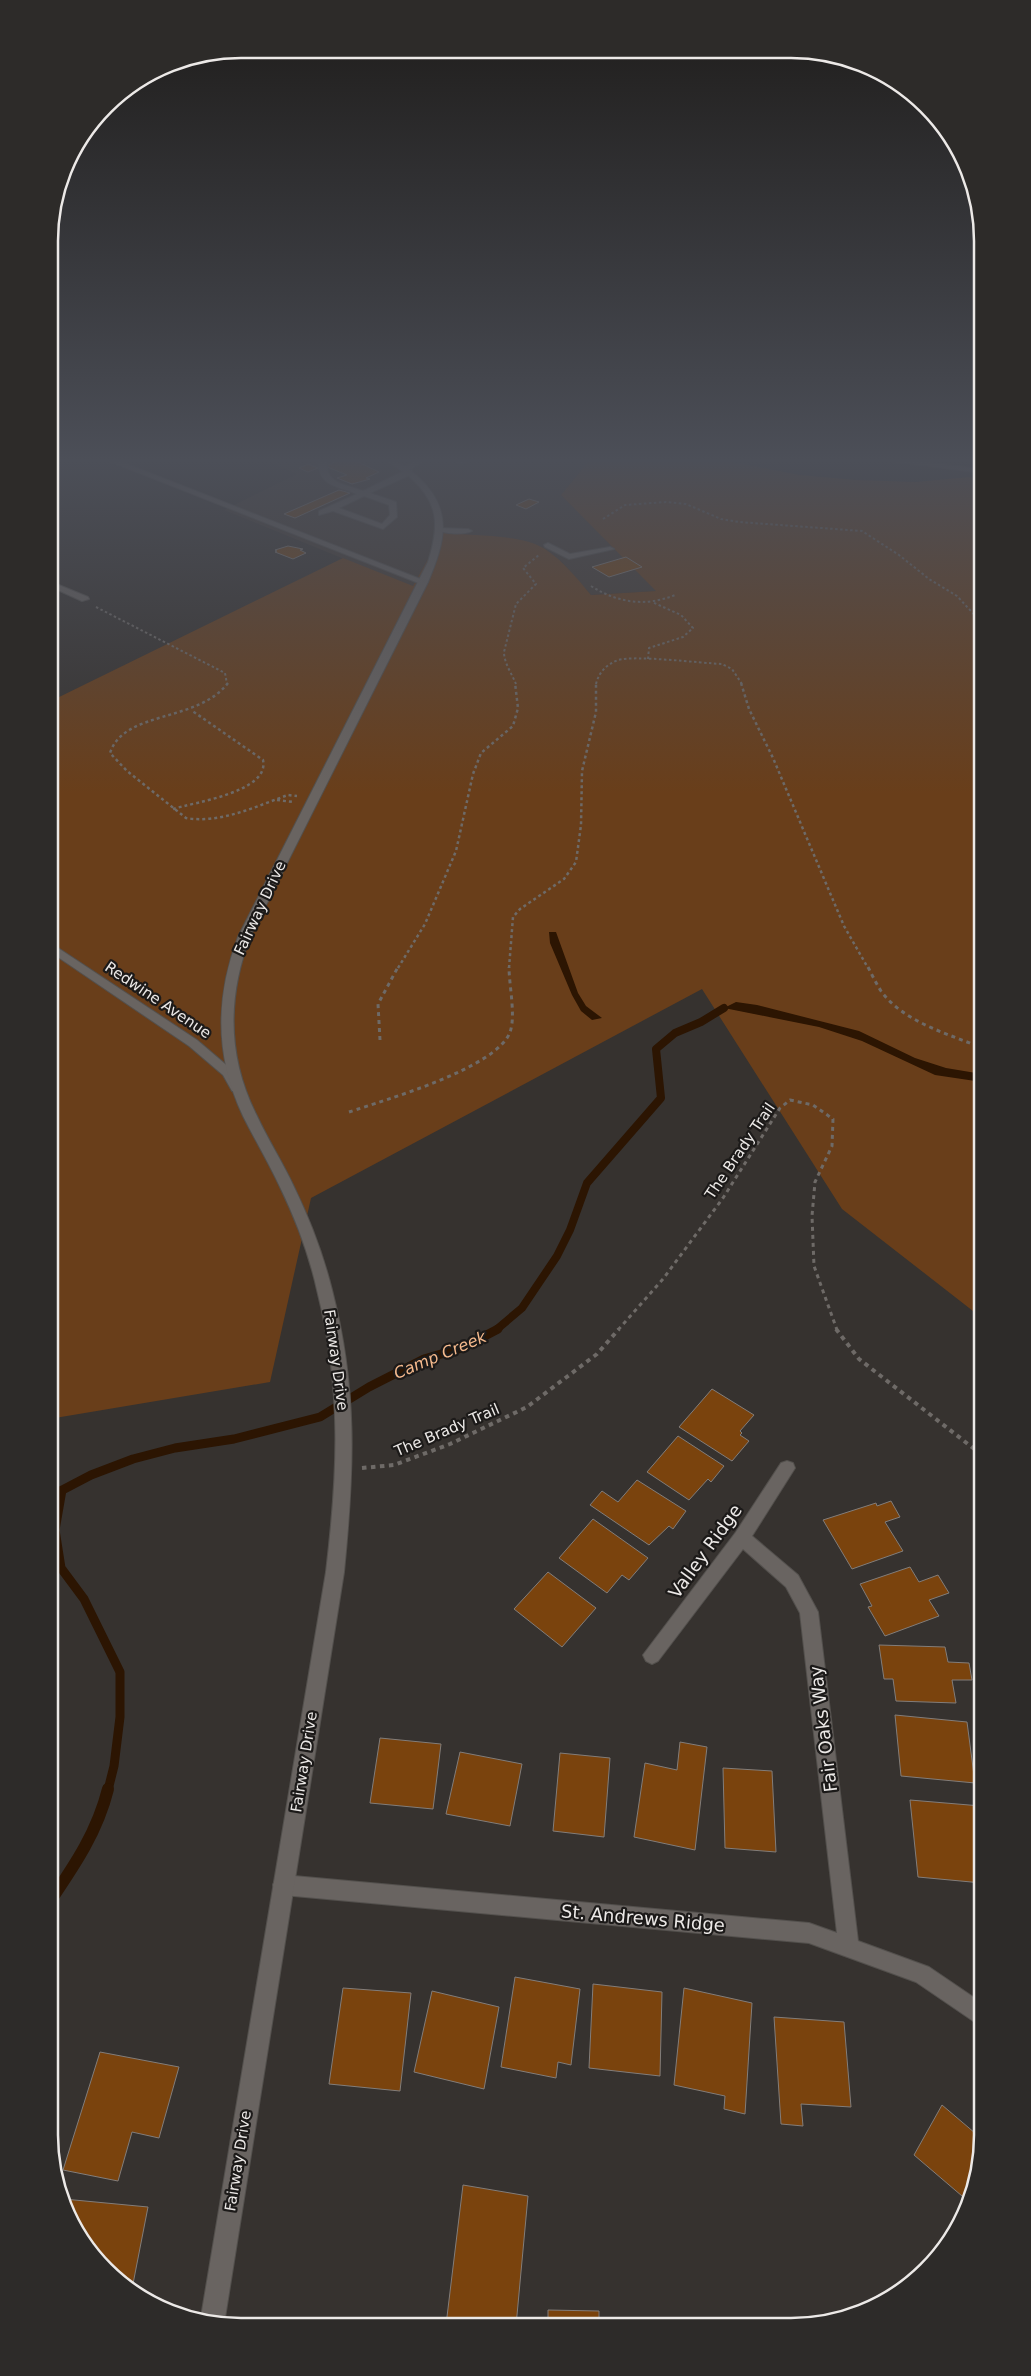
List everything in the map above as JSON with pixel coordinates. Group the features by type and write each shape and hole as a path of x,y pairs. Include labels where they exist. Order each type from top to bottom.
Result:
{"street":[{"path":"398,572 424,582"},
{"name":"Fairway Drive","path":"213,2316 335,1572 343,1508 345,1469 344,1409 328,1305 317,1263 288,1188 239,1092 226,1035 225,1009 235,959 256,912 428,572"},
{"path":"58,587 85,599"},
{"name":"Redwine Avenue","path":"58,952 200,1048 227,1072 239,1092"},
{"name":"Valley Ridge","path":"652,1655 742,1537 787,1468"},
{"name":"Fair Oaks Way","path":"742,1537 792,1581 809,1612 849,1947"},
{"name":"St. Andrews Ridge","path":"283,1885 809,1933 922,1974 974,2010"}],"path":[{"path":"380,1040 378,1004 425,924 444,881 456,851 473,774 481,753 513,726 518,708 516,686 511,670 504,659 504,652 516,604 536,584 527,572"},
{"path":"920,572 929,580 957,596 974,614"},
{"path":"590,586 616,601 652,602 675,595"},
{"path":"85,599 109,615 225,673 228,684 206,702 191,710 120,733 111,742 110,753 127,771 173,810 186,818 197,820 234,814 288,795 296,795 301,798 294,802 274,800"},
{"path":"648,659 649,648 683,637 693,628 690,622 682,616 652,602"},
{"path":"349,1112 424,1086 482,1060 499,1049 510,1033 509,986 512,918 520,909 564,879 576,862 581,825 582,771 596,712 595,688 598,676 604,668 620,660 648,659 722,664 732,668 746,694 749,709 773,758 844,926 882,992 899,1009 926,1024 974,1045"},
{"path":"173,810 222,797 245,787 262,777 265,770 264,760 191,710"},
{"name":"The Brady Trail","path":"345,1469 394,1466 450,1444 526,1407 598,1354 663,1279 723,1198 780,1108 790,1100 807,1101 821,1108 833,1119 832,1146 815,1182 812,1216 814,1266 838,1334 859,1359 974,1449"}],"shaded area":[{"path":"315,572 378,572 413,586 421,572 571,572 591,595 656,591 637,572 974,572 974,1312 842,1209 702,989 311,1198 270,1382 58,1417 58,698"},
{"path":"376,572 421,572 413,587"},
{"path":"571,572 638,572 657,591 591,595"},
{"path":"549,932 556,932 578,993 586,1006 602,1018 592,1020 581,1011 572,995 550,943"},
{"path":"736,1002 757,1005 859,1031 915,1058 946,1068 974,1073 974,1081 935,1075 862,1041 819,1027 724,1008"}],"building":[{"path":"600,572 626,572 609,577"},
{"path":"712,1389 754,1415 740,1431 742,1433 740,1435 749,1441 732,1461 679,1427"},
{"path":"678,1436 724,1466 711,1482 708,1479 689,1500 647,1472"},
{"path":"637,1480 686,1511 673,1529 669,1526 649,1545 590,1505 602,1491 618,1502"},
{"path":"891,1501 900,1517 885,1522 903,1551 852,1569 823,1520 876,1503 877,1506"},
{"path":"593,1519 648,1558 629,1580 622,1575 607,1593 559,1558"},
{"path":"910,1567 919,1582 938,1575 949,1593 929,1600 939,1616 885,1636 868,1607 872,1606 860,1584"},
{"path":"548,1572 596,1608 562,1647 514,1609"},
{"path":"879,1645 945,1647 948,1662 969,1663 972,1680 952,1680 956,1703 896,1701 893,1679 884,1679"},
{"path":"895,1715 967,1722 974,1783 901,1776"},
{"path":"380,1738 441,1744 433,1809 370,1803"},
{"path":"680,1742 707,1747 695,1850 634,1837 645,1763 677,1770"},
{"path":"460,1752 522,1764 510,1826 446,1814"},
{"path":"560,1753 610,1758 604,1837 553,1831"},
{"path":"723,1768 772,1771 776,1852 725,1848"},
{"path":"910,1800 974,1805 974,1882 918,1877"},
{"path":"515,1977 580,1989 571,2065 558,2062 556,2078 501,2067"},
{"path":"593,1984 662,1992 660,2076 589,2068"},
{"path":"343,1988 411,1993 400,2091 329,2084"},
{"path":"684,1988 752,2003 745,2114 724,2109 725,2096 674,2085"},
{"path":"432,1991 499,2007 484,2089 414,2072"},
{"path":"774,2017 844,2022 851,2107 801,2104 803,2126 781,2124"},
{"path":"100,2052 179,2067 159,2138 132,2132 118,2181 63,2170"},
{"path":"942,2105 974,2132 970,2171 963,2197 914,2155"},
{"path":"463,2185 528,2196 517,2318 447,2318"},
{"path":"69,2199 148,2207 133,2284 111,2265 95,2247 82,2227"},
{"path":"548,2310 599,2311 599,2318 548,2318"}],"waterway":[{"name":"Camp Creek","path":"496,1330 522,1308 557,1256 570,1230 587,1183 661,1098 656,1049 675,1033 701,1022 724,1008"},
{"name":"Camp Creek","path":"62,1490 91,1475 133,1459 175,1448 234,1439 320,1417 369,1387 424,1359 462,1348 498,1329"},
{"name":"Camp Creek","path":"58,1492 62,1490"},
{"path":"58,1513 62,1490"},
{"path":"58,1549 61,1568 84,1599 120,1672 120,1717 114,1766 108,1790"},
{"path":"58,1889 91,1835 108,1789"}]}
